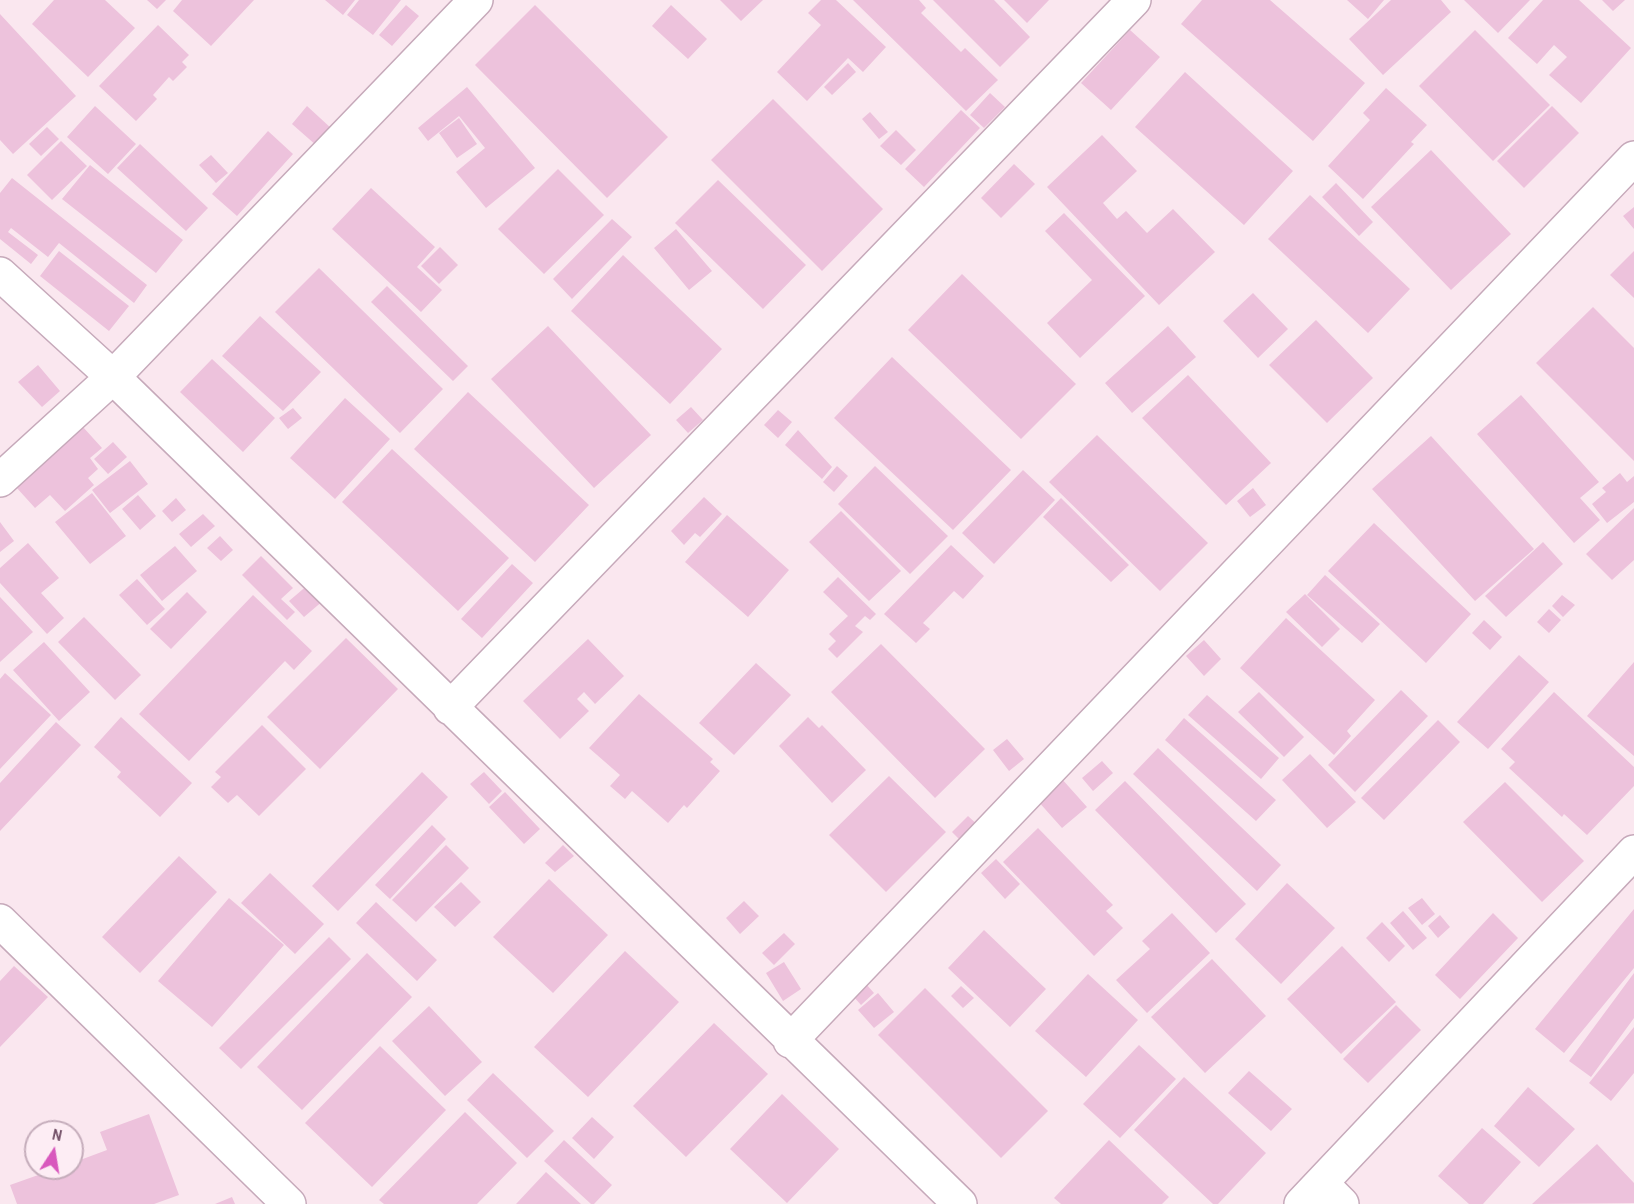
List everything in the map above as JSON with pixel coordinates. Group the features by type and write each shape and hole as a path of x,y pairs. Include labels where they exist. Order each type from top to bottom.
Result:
{"street":[{"path":"0,480 113,377 476,0"},
{"path":"450,708 1134,0"},
{"path":"790,1041 1634,158"},
{"path":"0,274 113,377 790,1041 960,1204"},
{"path":"1321,1197 1634,852"},
{"path":"0,921 289,1204"}],"building":[{"path":"54,0 105,0 135,28 88,77 32,24"},
{"path":"147,0 166,0 157,9"},
{"path":"182,0 254,0 211,46 173,11"},
{"path":"325,0 355,0 343,15"},
{"path":"359,0 401,0 373,35 347,15"},
{"path":"720,0 763,0 741,21"},
{"path":"821,0 836,0 886,47 863,72 848,58 807,101 777,72 821,25 808,13"},
{"path":"853,0 919,0 926,8 921,13 961,52 965,48 998,80 966,111"},
{"path":"933,0 994,0 1030,37 1000,67"},
{"path":"1004,0 1049,0 1027,23"},
{"path":"1202,0 1270,0 1365,83 1313,141 1181,24"},
{"path":"1347,0 1384,0 1368,19"},
{"path":"1391,0 1441,0 1451,12 1383,75 1349,39"},
{"path":"1464,0 1530,0 1498,33"},
{"path":"1543,0 1579,0 1631,48 1581,103 1549,75 1567,57 1554,45 1537,64 1508,38"},
{"path":"1602,0 1625,0 1613,11"},
{"path":"406,5 419,16 392,46 379,35"},
{"path":"535,5 668,137 607,198 475,65"},
{"path":"671,5 707,39 688,59 652,26"},
{"path":"0,14 76,96 13,154 0,140"},
{"path":"158,25 189,55 182,62 187,67 173,81 169,77 153,95 157,99 136,121 99,86"},
{"path":"1130,30 1160,57 1111,110 1081,83"},
{"path":"1475,30 1550,105 1493,161 1419,86"},
{"path":"848,63 856,72 832,95 824,87"},
{"path":"1185,72 1293,171 1244,225 1135,127"},
{"path":"467,87 535,168 486,208 456,172 485,148 459,116 428,141 418,128"},
{"path":"1386,88 1427,125 1411,142 1414,144 1363,199 1328,166 1370,120 1363,113"},
{"path":"990,93 1005,107 984,128 970,115"},
{"path":"773,99 883,209 822,271 711,160"},
{"path":"95,106 136,144 108,174 67,137"},
{"path":"307,106 332,129 317,146 292,124"},
{"path":"1552,106 1579,133 1524,188 1497,161"},
{"path":"961,110 980,128 924,187 905,169"},
{"path":"870,112 888,132 879,139 862,119"},
{"path":"459,118 477,144 457,158 439,133"},
{"path":"47,127 59,139 41,156 29,144"},
{"path":"896,130 916,150 901,165 880,146"},
{"path":"268,131 293,154 237,216 212,194"},
{"path":"1102,135 1137,171 1103,203 1117,219 1126,211 1147,233 1173,209 1215,252 1159,305 1047,187"},
{"path":"61,141 87,166 52,200 27,175"},
{"path":"140,144 208,208 186,231 117,168"},
{"path":"1431,150 1511,234 1451,290 1371,207"},
{"path":"211,155 228,173 216,183 199,165"},
{"path":"1014,164 1035,184 1001,218 981,198"},
{"path":"90,165 183,240 156,273 62,199"},
{"path":"558,169 604,215 544,274 498,229"},
{"path":"12,178 147,285 134,303 59,243 48,257 11,228 8,232 38,255 31,264 0,239 0,193"},
{"path":"718,180 806,265 763,309 675,223"},
{"path":"1336,183 1373,222 1359,236 1322,197"},
{"path":"371,188 435,247 417,267 442,290 421,312 332,229"},
{"path":"1310,195 1410,289 1368,333 1268,239"},
{"path":"1634,207 1634,229 1623,216"},
{"path":"1064,213 1145,296 1080,358 1047,323 1092,280 1045,231"},
{"path":"612,219 632,237 572,299 553,279"},
{"path":"676,229 712,271 689,290 654,248"},
{"path":"440,247 458,265 439,284 421,266"},
{"path":"59,251 129,306 109,331 40,276"},
{"path":"1634,251 1634,298 1610,275"},
{"path":"623,255 722,349 670,404 571,311"},
{"path":"319,268 443,389 400,433 275,312"},
{"path":"962,274 1076,384 1021,439 908,330"},
{"path":"387,286 468,366 453,381 371,302"},
{"path":"1253,293 1288,329 1258,358 1223,321"},
{"path":"1593,307 1634,348 1634,461 1536,363"},
{"path":"260,316 321,372 283,411 222,356"},
{"path":"1316,320 1373,378 1327,423 1269,365"},
{"path":"548,326 651,435 594,488 491,379"},
{"path":"1168,326 1196,357 1132,413 1105,383"},
{"path":"892,357 1011,470 953,530 834,418"},
{"path":"212,359 275,418 243,452 180,392"},
{"path":"38,365 60,391 42,407 18,382"},
{"path":"1188,375 1271,463 1226,505 1142,418"},
{"path":"468,392 589,505 535,562 414,449"},
{"path":"1521,395 1599,482 1580,498 1600,520 1574,543 1477,434"},
{"path":"345,398 390,439 335,499 290,458"},
{"path":"691,407 703,420 688,433 676,420"},
{"path":"293,408 302,418 288,429 279,418"},
{"path":"778,410 792,422 778,438 764,425"},
{"path":"83,427 102,448 90,458 98,469 88,478 94,485 65,511 50,495 35,508 16,487"},
{"path":"798,430 832,467 822,479 785,445"},
{"path":"1097,435 1208,543 1160,591 1049,482"},
{"path":"1431,436 1534,549 1475,601 1372,489"},
{"path":"113,442 127,457 108,474 94,459"},
{"path":"392,449 509,558 458,611 342,502"},
{"path":"130,461 148,484 110,513 92,490"},
{"path":"837,466 848,476 834,492 823,482"},
{"path":"875,466 948,536 910,574 838,504"},
{"path":"1023,470 1055,500 994,564 962,533"},
{"path":"1620,473 1627,482 1634,476 1634,502 1607,523 1592,504 1606,492 1602,488"},
{"path":"1253,488 1266,505 1250,517 1237,501"},
{"path":"92,493 126,536 90,564 55,522"},
{"path":"138,495 156,516 140,530 122,509"},
{"path":"704,497 722,514 700,537 695,533 684,545 671,531"},
{"path":"176,498 186,510 172,522 162,511"},
{"path":"1061,498 1129,565 1111,582 1043,517"},
{"path":"1634,508 1634,560 1612,580 1586,554"},
{"path":"841,511 901,571 869,601 809,542"},
{"path":"203,514 215,526 191,547 179,534"},
{"path":"727,515 789,570 748,617 685,562"},
{"path":"0,522 14,541 0,552"},
{"path":"1374,523 1471,614 1426,663 1328,571"},
{"path":"220,536 233,550 221,561 207,548"},
{"path":"1543,542 1563,564 1506,617 1485,596"},
{"path":"28,543 59,578 41,593 64,618 47,634 0,583 0,568"},
{"path":"951,545 984,576 963,599 954,591 923,623 930,629 916,643 884,614"},
{"path":"175,546 197,571 162,601 140,575"},
{"path":"261,556 293,588 281,599 295,612 287,620 242,575"},
{"path":"512,564 533,583 482,638 461,619"},
{"path":"1325,575 1380,624 1362,643 1307,595"},
{"path":"838,577 876,614 870,620 865,616 855,626 863,632 837,658 828,649 836,641 829,634 848,616 823,592"},
{"path":"137,579 165,609 147,625 119,595"},
{"path":"309,584 324,600 304,617 289,601"},
{"path":"187,592 207,612 171,649 150,629"},
{"path":"1305,594 1340,629 1322,647 1286,612"},
{"path":"253,595 312,651 294,670 285,661 189,761 139,714"},
{"path":"1562,595 1575,605 1563,617 1552,606"},
{"path":"0,597 33,632 0,662"},
{"path":"1549,609 1561,620 1549,633 1537,622"},
{"path":"84,617 141,675 115,700 58,642"},
{"path":"1286,618 1375,700 1347,731 1351,736 1334,755 1240,668"},
{"path":"1484,620 1502,637 1490,650 1472,633"},
{"path":"346,638 398,689 320,769 267,717"},
{"path":"588,639 624,676 595,704 584,692 577,699 589,711 560,739 523,701"},
{"path":"1204,640 1221,659 1204,676 1186,656"},
{"path":"44,642 90,692 59,721 13,670"},
{"path":"881,644 985,749 935,798 831,692"},
{"path":"1519,655 1549,682 1488,749 1457,722"},
{"path":"1634,662 1634,756 1587,716"},
{"path":"756,663 791,695 734,755 699,723"},
{"path":"5,673 51,715 0,769 0,679"},
{"path":"1401,690 1428,716 1355,792 1328,765"},
{"path":"1259,692 1304,737 1284,757 1238,712"},
{"path":"1554,692 1634,767 1634,786 1587,835 1564,814 1562,817 1509,768 1515,762 1501,749"},
{"path":"639,694 713,759 710,762 720,771 687,808 684,805 668,823 632,791 625,799 610,786 620,775 589,748"},
{"path":"1207,695 1279,758 1261,779 1188,715"},
{"path":"121,717 192,783 160,817 117,777 121,772 94,747"},
{"path":"808,717 819,728 822,725 866,770 832,803 779,746"},
{"path":"1184,718 1276,800 1256,821 1165,740"},
{"path":"1438,720 1460,742 1384,820 1361,798"},
{"path":"56,722 81,745 0,831 0,783"},
{"path":"262,725 306,769 259,816 237,795 228,803 211,787 221,777 215,772"},
{"path":"1007,739 1024,759 1009,771 993,750"},
{"path":"1158,748 1281,865 1257,891 1133,774"},
{"path":"1310,754 1356,802 1327,828 1282,780"},
{"path":"1102,761 1113,773 1093,791 1082,778"},
{"path":"422,772 448,797 338,911 312,886"},
{"path":"484,772 502,791 489,804 470,784"},
{"path":"889,776 946,832 886,892 829,835"},
{"path":"1061,778 1087,807 1062,828 1037,800"},
{"path":"1125,781 1246,904 1216,933 1095,810"},
{"path":"1505,782 1584,861 1542,902 1463,822"},
{"path":"505,792 540,829 524,844 489,807"},
{"path":"968,816 980,827 964,844 952,832"},
{"path":"432,825 446,839 390,899 375,885"},
{"path":"1038,828 1113,905 1106,911 1123,928 1094,956 1003,862"},
{"path":"446,845 469,868 416,922 392,900"},
{"path":"563,845 574,856 555,872 545,863"},
{"path":"179,856 217,892 140,973 102,937"},
{"path":"996,859 1020,884 1005,899 981,873"},
{"path":"270,873 324,924 295,954 241,903"},
{"path":"549,879 608,935 553,993 493,937"},
{"path":"461,882 481,902 455,927 434,907"},
{"path":"1287,883 1335,928 1281,984 1235,939"},
{"path":"229,898 284,945 212,1027 158,981"},
{"path":"1422,898 1435,914 1422,925 1408,908"},
{"path":"744,901 759,916 740,934 726,918"},
{"path":"376,902 437,960 417,981 356,923"},
{"path":"1634,909 1634,968 1564,1053 1535,1029"},
{"path":"1403,911 1427,938 1413,950 1390,923"},
{"path":"1172,913 1210,953 1147,1013 1116,980 1150,949 1142,941"},
{"path":"1493,913 1518,938 1460,999 1435,975"},
{"path":"1440,915 1450,927 1438,938 1428,926"},
{"path":"1382,922 1405,946 1389,962 1366,938"},
{"path":"984,930 1046,989 1010,1027 948,968"},
{"path":"784,933 795,944 774,965 762,953"},
{"path":"329,937 351,959 241,1069 219,1048"},
{"path":"1342,946 1396,1002 1341,1054 1287,999"},
{"path":"625,951 679,1002 588,1097 534,1047"},
{"path":"367,953 412,997 302,1110 257,1067"},
{"path":"1212,959 1266,1016 1205,1073 1151,1017"},
{"path":"784,962 801,989 783,1001 766,973"},
{"path":"14,966 48,997 0,1047 0,981"},
{"path":"1634,973 1634,1018 1591,1077 1569,1061"},
{"path":"1088,974 1138,1020 1086,1077 1035,1031"},
{"path":"866,984 874,993 861,1005 853,996"},
{"path":"961,986 974,998 963,1008 951,996"},
{"path":"925,988 1048,1111 1001,1158 878,1035"},
{"path":"878,993 894,1012 874,1028 858,1010"},
{"path":"1396,1005 1421,1030 1368,1083 1343,1059"},
{"path":"429,1006 482,1062 445,1096 392,1041"},
{"path":"714,1023 768,1074 686,1157 633,1106"},
{"path":"1634,1027 1634,1073 1611,1101 1589,1083"},
{"path":"1139,1045 1176,1079 1120,1138 1083,1104"},
{"path":"380,1046 446,1110 372,1187 305,1123"},
{"path":"1249,1071 1292,1109 1271,1131 1228,1093"},
{"path":"493,1073 554,1131 527,1158 467,1100"},
{"path":"1184,1077 1266,1153 1218,1204 1213,1204 1134,1130"},
{"path":"1528,1087 1575,1129 1539,1167 1494,1126"},
{"path":"782,1094 839,1149 787,1203 730,1149"},
{"path":"465,1112 517,1163 477,1204 384,1204 379,1200"},
{"path":"149,1114 179,1195 154,1204 17,1204 10,1185 24,1180 84,1180 84,1159 107,1150 100,1132"},
{"path":"592,1117 614,1137 594,1159 572,1138"},
{"path":"1482,1128 1521,1162 1483,1204 1469,1204 1438,1176"},
{"path":"564,1140 612,1185 594,1204 591,1204 544,1161"},
{"path":"1109,1140 1169,1197 1162,1204 1061,1204 1054,1198"},
{"path":"1597,1144 1634,1183 1634,1203 1532,1204"},
{"path":"546,1172 581,1204 516,1204"},
{"path":"232,1197 235,1204 215,1204"}]}
